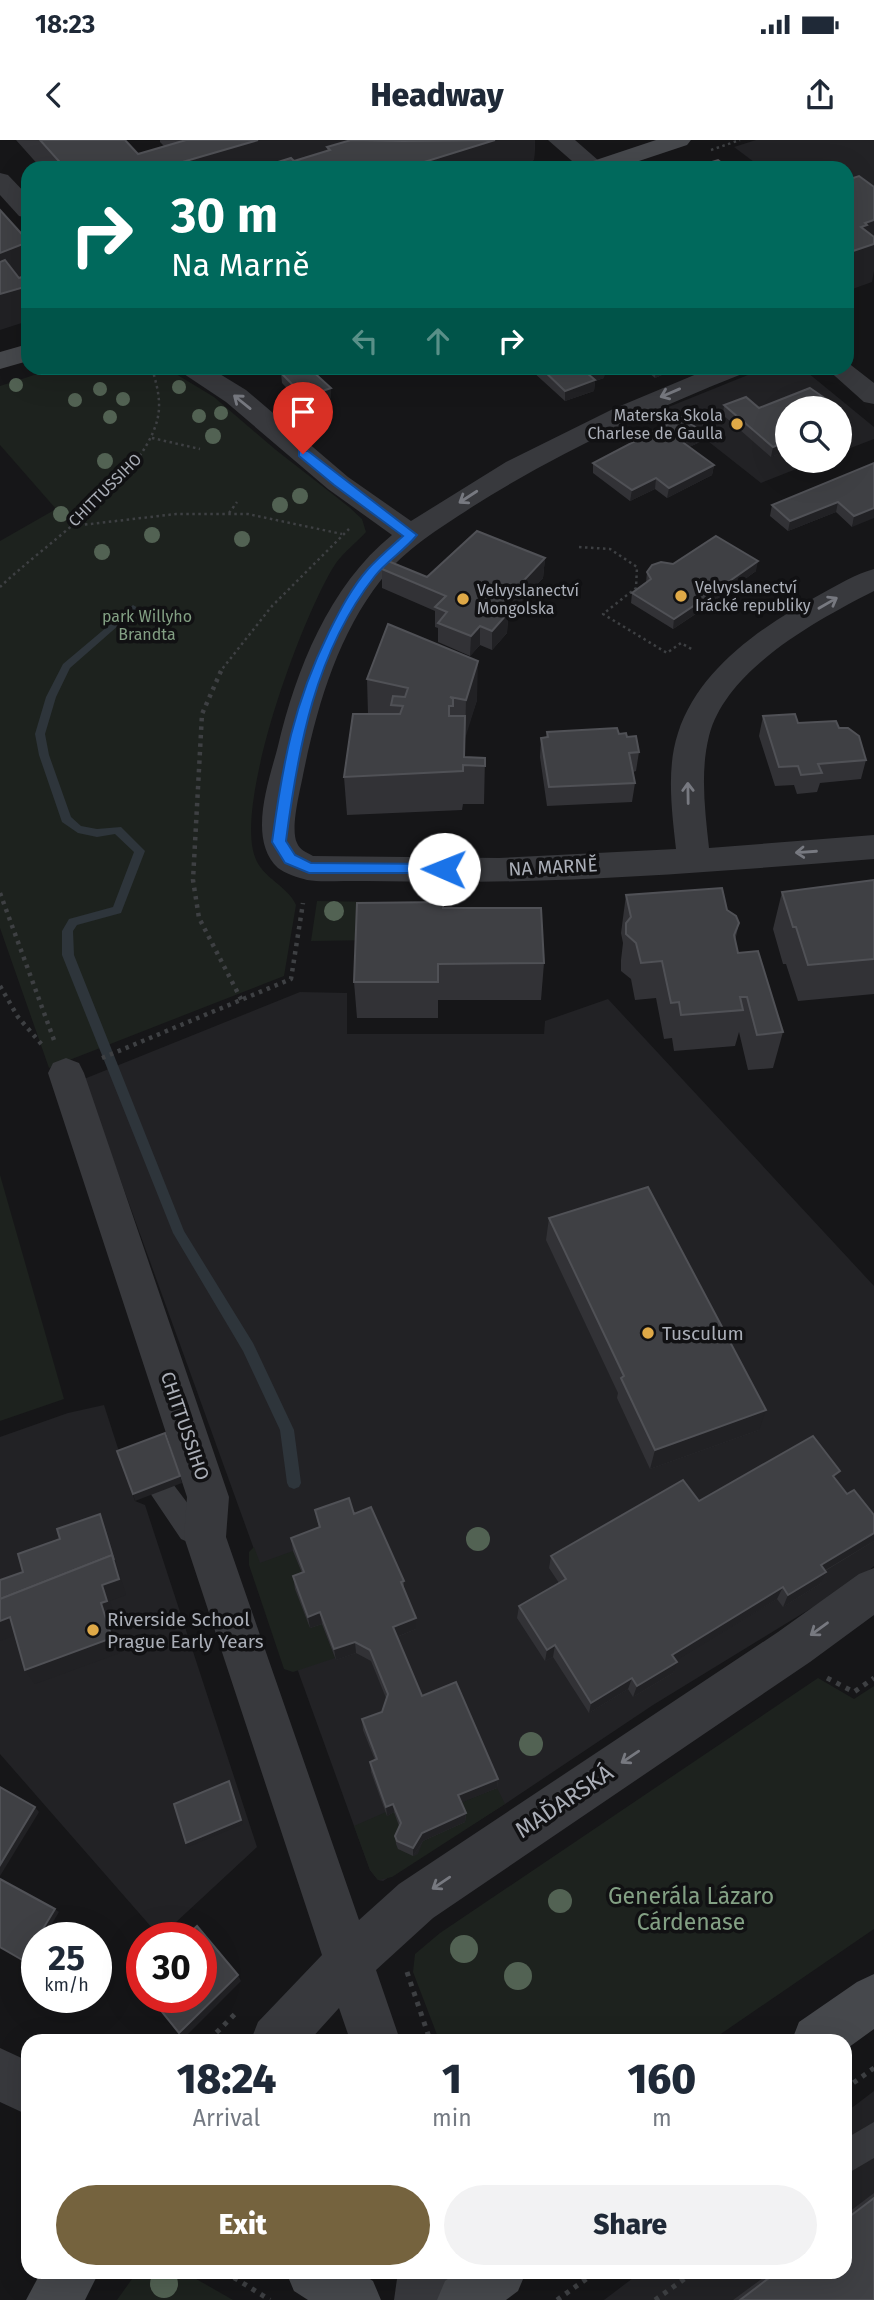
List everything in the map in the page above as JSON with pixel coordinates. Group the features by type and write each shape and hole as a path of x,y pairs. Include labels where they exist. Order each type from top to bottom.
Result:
{"street":[{"path":"560,140 586,161"},
{"path":"616,161 679,140"},
{"path":"0,180 21,203"},
{"path":"0,361 21,354"},
{"path":"203,375 236,397 338,483 411,535"},
{"path":"309,868 284,852 279,842 278,830 288,767 306,698 348,607 372,572 411,535 483,487 616,416 716,375"},
{"path":"848,375 874,396"},
{"path":"694,861 687,794 688,765 695,730 707,704 743,661 768,641 807,615 874,579"},
{"name":"NA MARNĚ","path":"309,868 499,870 694,861 874,847"},
{"name":"CHITTUSSIHO","path":"66,1073 208,1497 205,1537 373,2034"},
{"name":"MAĎARSKÁ","path":"282,2034 349,1962 416,1901 794,1647 874,1589"},
{"path":"825,2034 874,1999"},
{"path":"0,2073 21,2086"},
{"path":"53,2300 67,2279"},
{"path":"324,2279 355,2300"},
{"path":"421,2300 424,2279"},
{"path":"464,2300 490,2279"}],"lane":[{"path":"163,1493 191,1530 205,1537"},
{"path":"852,2155 874,2138"}],"path":[{"name":"CHITTUSSIHO","path":"0,587 113,486 152,438 158,422 159,397 154,375"},
{"path":"152,438 200,449"},
{"path":"228,513 237,502"},
{"path":"242,1001 199,918 193,880 202,714 218,675 272,606 343,534 375,510"},
{"path":"71,526 176,514 228,513 248,514 343,534"},
{"path":"579,547 610,549 637,567 636,588 603,614 667,653 681,643 693,650"},
{"path":"66,1073 291,979 309,868"},
{"path":"0,893 66,1073"},
{"path":"0,986 18,1017 66,1073"},
{"path":"215,2034 236,2013"},
{"path":"852,2084 874,2068"},
{"path":"236,2279 270,2300"},
{"path":"557,2300 586,2279"},
{"path":"655,2300 684,2279"}],"shaded area":[{"path":"756,140 874,140 874,199 854,204 854,161 753,161 734,147"},
{"name":"Materska Skola Charlese de Gaulla","path":"748,375 811,375 836,396 775,396 775,473 786,473 761,483 666,408"},
{"name":"Materska Skola Charlese de Gaulla","path":"852,409 874,427 874,439 852,447"},
{"path":"300,992 347,993 347,1034 544,1034 545,1021 608,999 874,1286 874,1566 859,1579 653,1705 505,1804 383,1881 378,1880 370,1870 84,1079"},
{"name":"Riverside School Prague Early Years","path":"104,1405 135,1501 145,1505 257,1847 176,1922 147,1922 0,1754 0,1437 68,1413"},
{"path":"874,2091 874,2300 604,2300 632,2279 852,2279 852,2108"}],"green space":[{"name":"park Willyho Brandta","path":"34,375 178,375 214,397 349,507 362,519 366,532 336,563 306,622 275,708 254,795 251,831 255,857 263,871 287,892 296,905 284,976 49,1068 0,928 0,541 56,509 0,445 0,386"},
{"path":"317,901 442,903 443,939 311,941"},
{"path":"0,1175 64,1399 0,1421"},
{"path":"254,1547 260,1563 293,1551 307,1584 310,1628 322,1624 335,1658 293,1672 284,1669 249,1565 249,1552"},
{"name":"Generála Lázaro Cárdenase","path":"818,1678 854,1699 874,1686 874,1929 721,2034 437,2034 413,1972 415,1954 440,1933"},
{"path":"497,1788 505,1804 392,1877 378,1880 370,1870 354,1826 386,1812 394,1812 414,1856 418,1854 423,1841 458,1804"},
{"path":"132,2279 196,2279 233,2300 117,2300"}],"building":[{"path":"40,140 125,140 138,154 186,140 258,140 186,161 59,161"},
{"path":"351,140 495,140 428,161 294,161 330,150 327,147"},
{"path":"859,176 874,187 874,220 861,227 874,237 874,244 854,251 854,178"},
{"path":"0,210 21,233 21,245 0,253"},
{"path":"5,260 21,277 21,288 0,294 0,262"},
{"path":"283,375 317,375 331,388 305,397"},
{"path":"548,375 589,375 595,380 565,391"},
{"path":"810,388 822,396 790,396"},
{"path":"746,397 759,408 775,402 773,447 724,405"},
{"path":"681,417 701,431 681,441 714,465 669,488 656,478 632,490 593,463"},
{"path":"874,463 874,508 854,516 838,502 790,521 772,505 852,473"},
{"path":"477,531 545,558 497,609 508,613 492,631 480,626 471,636 438,623 447,612 435,607 446,596 382,569 388,561 427,577"},
{"path":"716,536 758,561 708,599 674,619 632,593 651,579 647,572 652,565 661,562 673,564"},
{"path":"388,624 478,661 466,700 450,697 453,699 453,706 449,706 449,716 465,716 464,757 485,758 485,766 463,765 463,771 344,777 353,714 400,714 403,706 391,705 393,696 405,697 408,688 367,679"},
{"path":"795,714 798,723 836,721 839,728 848,728 859,736 866,760 818,764 822,773 801,775 798,766 779,767 763,716"},
{"path":"617,728 619,734 636,736 639,752 629,753 635,783 549,787 541,738 548,737 547,732"},
{"path":"874,880 874,959 808,965 782,892"},
{"path":"722,888 727,910 736,916 739,923 734,935 738,953 758,951 783,1032 757,1035 747,997 740,997 743,1010 681,1015 679,1002 671,1003 662,961 641,963 636,943 626,934 626,923 631,917 626,895"},
{"path":"443,902 443,908 541,908 544,963 438,964 438,982 354,982 357,903"},
{"path":"648,1187 766,1410 655,1450 621,1378 624,1376 549,1218"},
{"path":"165,1433 180,1476 133,1494 117,1451"},
{"path":"813,1436 840,1471 833,1476 847,1494 854,1490 874,1515 874,1533 821,1565 826,1572 788,1595 783,1587 672,1655 677,1662 637,1686 632,1678 591,1703 555,1645 547,1650 519,1606 566,1579 551,1556 683,1480 699,1501"},
{"path":"349,1498 354,1514 371,1507 404,1581 401,1582 416,1618 393,1627 422,1696 456,1682 498,1779 458,1795 466,1813 422,1833 413,1848 397,1841 395,1836 401,1823 393,1804 386,1807 370,1762 377,1759 362,1719 382,1712 388,1694 370,1650 355,1642 334,1649 320,1612 308,1617 293,1576 304,1572 291,1538 320,1527 315,1510"},
{"path":"100,1514 114,1560 112,1555 0,1599 0,1580 23,1572 18,1554 60,1539 57,1529"},
{"path":"112,1555 119,1579 102,1585 107,1601 101,1603 112,1638 25,1670 10,1617 0,1621 0,1599"},
{"path":"229,1781 241,1820 186,1843 174,1804"},
{"path":"0,1787 35,1807 0,1865"},
{"path":"0,1879 55,1909 47,1922 21,1922 21,1959 0,1947"},
{"path":"217,1950 238,1975 217,1996"},
{"path":"163,2013 199,2013 179,2033"},
{"path":"874,2198 874,2300 740,2300 768,2279 852,2279 852,2215"}],"waterway":[{"path":"133,608 66,666 51,697 40,734 44,755 66,819 78,829 97,833 117,830 140,851 117,910 73,922 67,931 68,955 179,1233 248,1347 287,1430 294,1483"}],"place":[{"name":"Materska Skola Charlese de Gaulla","path":"737,424"},
{"name":"Velvyslanectví Irácké republiky","path":"681,596"},
{"name":"Velvyslanectví Mongolska","path":"463,599"},
{"name":"Tusculum","path":"648,1333"},
{"name":"Riverside School Prague Early Years","path":"93,1630"}],"route":[{"path":"303,454 338,483 411,535 372,572 348,607 316,671 288,767 278,830 279,842 290,859 309,868 444,869"}]}
